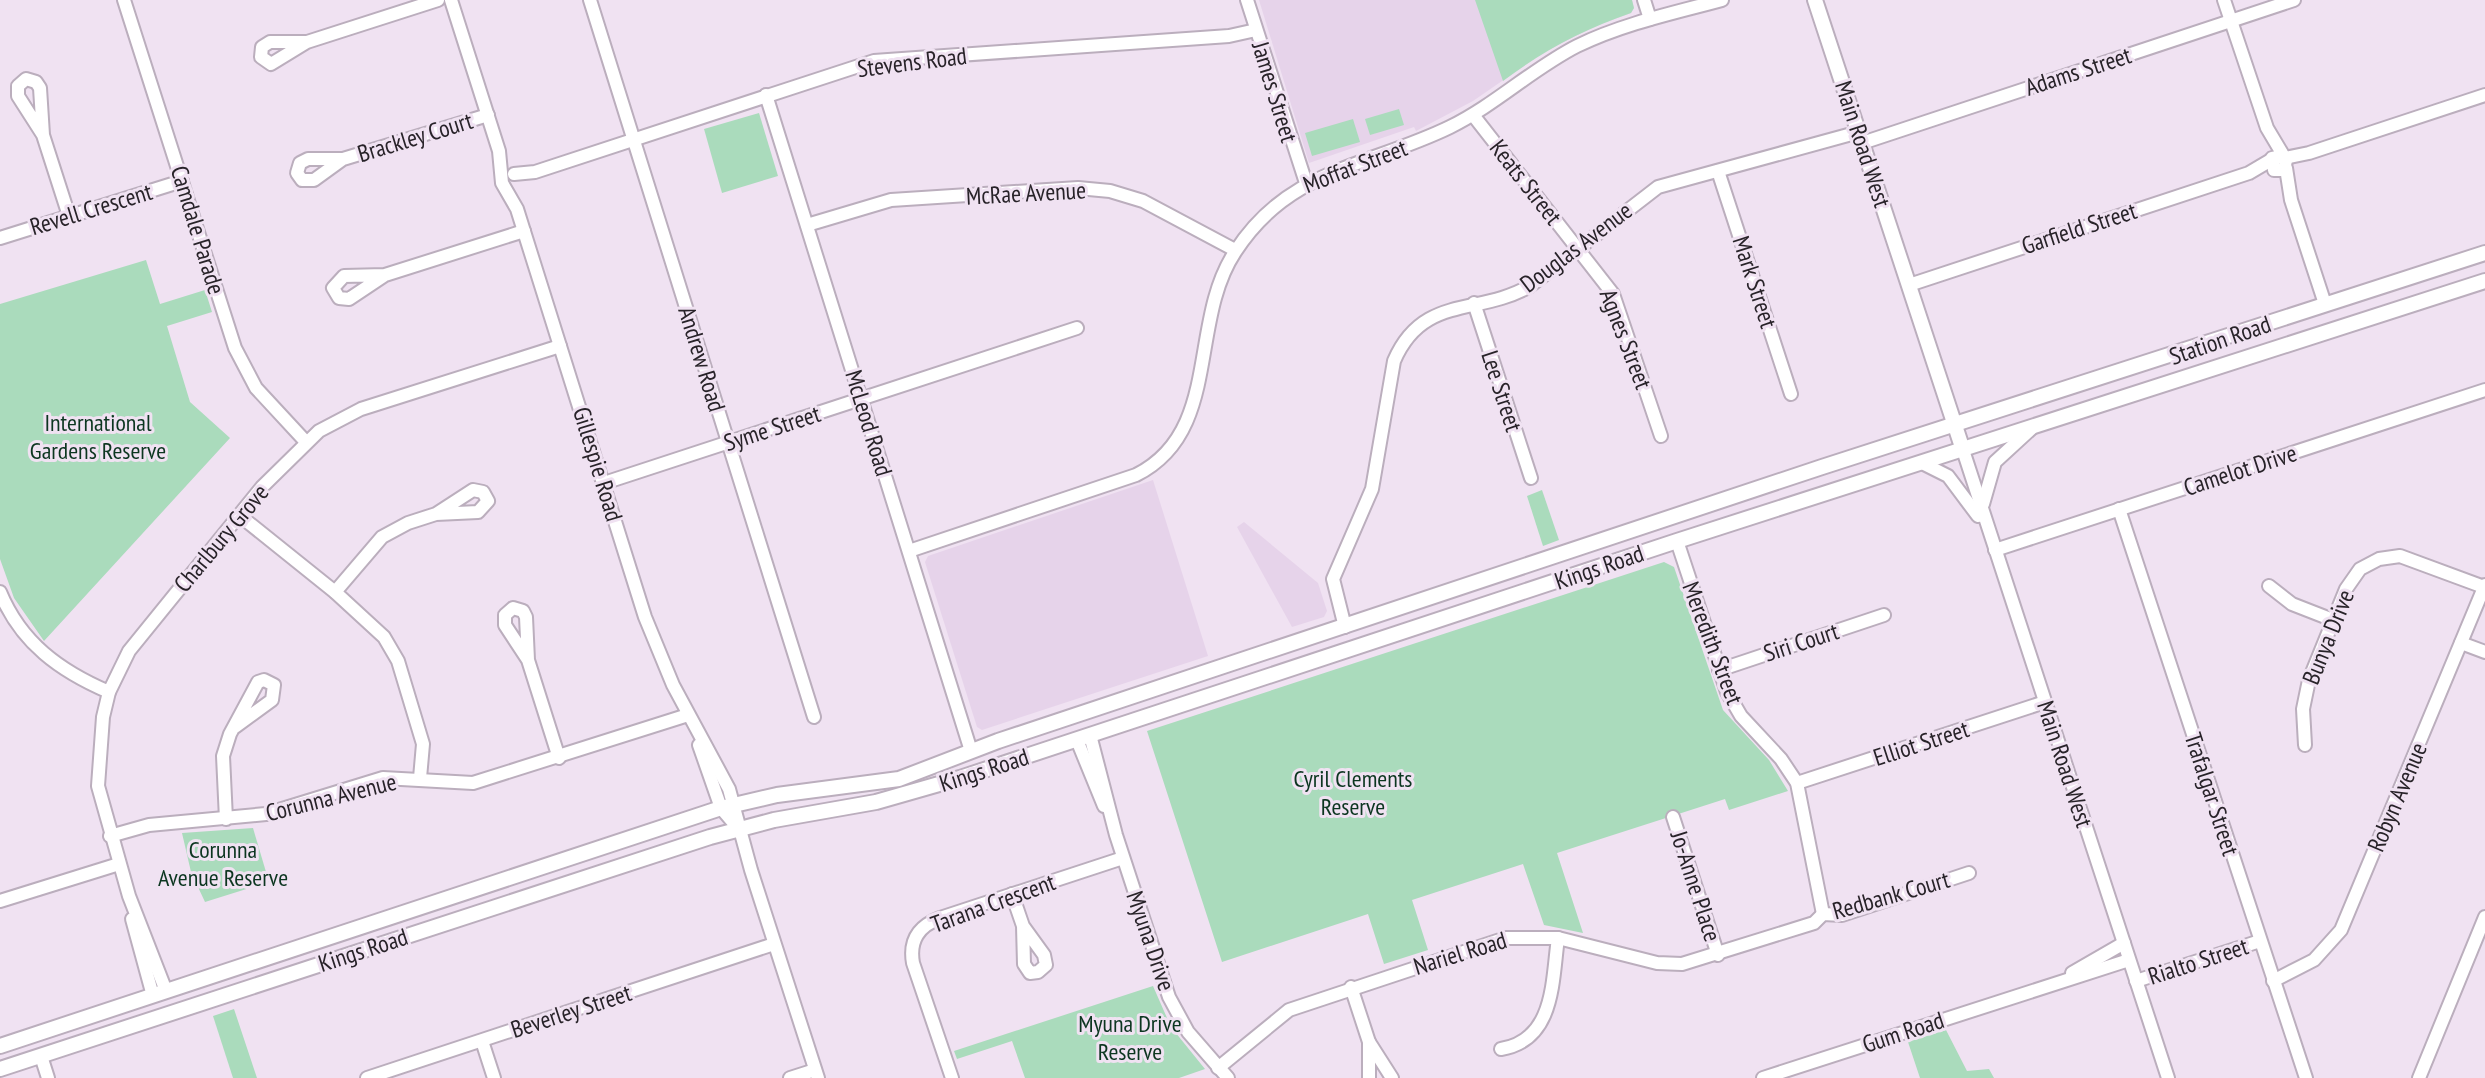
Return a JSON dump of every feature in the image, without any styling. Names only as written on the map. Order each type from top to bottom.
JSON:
[{"type":"main road","name":"Main Road West","points":[[1815,0],[1963,450]]},
{"type":"main road","name":"Station Road","points":[[1954,425],[2154,363],[2485,253]]},
{"type":"main road","name":"Station Road","points":[[1963,450],[2485,281]]},
{"type":"main road","points":[[2325,304],[2334,331]]},
{"type":"main road","name":"Kings Road","points":[[0,1046],[728,806],[798,792],[899,779],[1074,716],[1954,425]]},
{"type":"main road","name":"Kings Road","points":[[0,1069],[738,828],[876,802],[1084,737],[1963,450]]},
{"type":"main road","points":[[1669,520],[1677,541]]},
{"type":"main road","points":[[1345,627],[1352,648]]},
{"type":"main road","points":[[1074,716],[1084,737]]},
{"type":"main road","points":[[160,994],[166,1015]]},
{"type":"main road","points":[[34,1035],[41,1056]]},
{"type":"street","name":"Camdale Parade","points":[[124,0],[245,371],[268,402],[306,442]]},
{"type":"street","points":[[307,42],[438,0]]},
{"type":"street","name":"Gillespie Road","points":[[451,0],[499,151],[511,179],[517,209],[649,629],[738,828],[816,1074]]},
{"type":"street","points":[[591,2],[605,0]]},
{"type":"street","name":"James Street","points":[[1247,0],[1306,183]]},
{"type":"street","points":[[1644,0],[1650,19]]},
{"type":"street","name":"Moffat Street","points":[[909,551],[1136,475],[1164,458],[1189,421],[1211,304],[1235,250],[1269,210],[1306,183],[1407,147],[1473,115],[1577,46],[1650,19],[1722,0]]},
{"type":"street","points":[[2224,0],[2325,304]]},
{"type":"street","name":"Adams Street","points":[[1860,137],[2294,0]]},
{"type":"street","name":"Andrew Road","points":[[591,2],[814,717]]},
{"type":"street","name":"Stevens Road","points":[[511,179],[874,61],[1229,36],[1256,30]]},
{"type":"street","name":"McLeod Road","points":[[766,95],[971,751]]},
{"type":"street","name":"Garfield Street","points":[[1909,285],[2485,95]]},
{"type":"street","name":"Brackley Court","points":[[343,159],[488,115]]},
{"type":"street","name":"Keats Street","points":[[1473,115],[1578,248]]},
{"type":"street","points":[[43,135],[69,216]]},
{"type":"street","name":"Douglas Avenue","points":[[1345,627],[1333,579],[1372,489],[1394,361],[1402,343],[1418,325],[1436,314],[1520,291],[1649,192],[1718,171],[1860,137]]},
{"type":"street","name":"Mark Street","points":[[1718,171],[1791,394]]},
{"type":"street","name":"Revell Crescent","points":[[0,238],[182,181]]},
{"type":"street","name":"McRae Avenue","points":[[807,225],[891,200],[1078,188],[1110,191],[1143,201],[1235,250]]},
{"type":"street","points":[[385,275],[524,231]]},
{"type":"street","name":"Agnes Street","points":[[1578,248],[1617,303],[1661,436]]},
{"type":"street","name":"Lee Street","points":[[1474,303],[1531,478]]},
{"type":"street","name":"Syme Street","points":[[604,483],[1077,328]]},
{"type":"street","name":"Charlbury Grove","points":[[160,994],[101,806],[97,763],[109,692],[129,651],[239,515],[306,442],[336,420],[361,409],[560,346]]},
{"type":"street","name":"Camelot Drive","points":[[1995,550],[2485,390]]},
{"type":"street","points":[[1983,512],[1986,486],[1995,462],[2034,427]]},
{"type":"street","name":"Main Road West","points":[[1963,450],[2168,1078]]},
{"type":"street","points":[[1922,463],[1940,470],[1954,482],[1990,536]]},
{"type":"street","name":"Trafalgar Street","points":[[2119,509],[2306,1078]]},
{"type":"street","points":[[335,592],[382,537],[408,523],[436,514]]},
{"type":"street","points":[[239,515],[373,625],[398,661],[425,752],[420,778]]},
{"type":"street","name":"Meredith Street","points":[[1677,541],[1719,670],[1741,716],[1781,759],[1797,783],[1823,914]]},
{"type":"street","name":"Bunya Drive","points":[[2305,745],[2305,695],[2352,578],[2369,563],[2389,556],[2411,558],[2484,586]]},
{"type":"street","points":[[2269,586],[2292,604],[2333,620]]},
{"type":"street","name":"Robyn Avenue","points":[[2273,981],[2314,960],[2341,930],[2484,586]]},
{"type":"street","points":[[0,592],[13,619],[53,663],[72,677],[109,692]]},
{"type":"street","name":"Siri Court","points":[[1719,670],[1884,615]]},
{"type":"street","points":[[0,625],[13,619]]},
{"type":"street","points":[[2461,643],[2485,652]]},
{"type":"street","points":[[528,660],[559,758]]},
{"type":"street","name":"Elliot Street","points":[[1797,783],[2045,702]]},
{"type":"street","name":"Corunna Avenue","points":[[110,836],[149,825],[266,814],[383,778],[473,783],[688,715]]},
{"type":"street","points":[[226,819],[223,756],[235,727]]},
{"type":"street","name":"Myuna Drive","points":[[1084,737],[1175,1012],[1223,1073]]},
{"type":"street","name":"Jo-Anne Place","points":[[1673,817],[1718,955]]},
{"type":"street","name":"Tarana Crescent","points":[[952,1078],[913,963],[914,940],[931,922],[1123,858]]},
{"type":"street","points":[[0,901],[119,864]]},
{"type":"street","name":"Redbank Court","points":[[1771,938],[1814,923],[1823,914],[1842,915],[1969,873]]},
{"type":"street","points":[[1012,894],[1023,926]]},
{"type":"street","points":[[2419,1078],[2484,925]]},
{"type":"street","name":"Nariel Road","points":[[1223,1073],[1289,1010],[1506,938],[1558,938],[1657,963],[1682,964],[1771,938]]},
{"type":"street","points":[[1501,1049],[1525,1041],[1545,1017],[1558,938]]},
{"type":"street","name":"Rialto Street","points":[[2136,981],[2260,941]]},
{"type":"street","name":"Gum Road","points":[[2044,986],[2124,943]]},
{"type":"street","name":"Beverley Street","points":[[369,1078],[774,944]]},
{"type":"street","name":"Gum Road","points":[[1763,1078],[2129,960]]},
{"type":"street","points":[[1351,987],[1369,1042],[1392,1078]]},
{"type":"street","points":[[482,1041],[494,1078]]},
{"type":"street","points":[[1369,1042],[1369,1078]]},
{"type":"street","points":[[41,1056],[48,1078]]},
{"type":"street","points":[[1805,1064],[1810,1078]]},
{"type":"street","points":[[790,1078],[816,1074]]},
{"type":"shaded area","points":[[1259,0],[1632,0],[1634,8],[1631,13],[1593,27],[1544,52],[1473,101],[1416,131],[1414,127],[1309,163]]},
{"type":"shaded area","points":[[1153,480],[1208,656],[982,730],[977,727],[925,562],[928,556]]},
{"type":"shaded area","points":[[1244,522],[1318,583],[1327,611],[1324,617],[1292,627],[1237,527]]},
{"type":"green space","points":[[1475,0],[1632,0],[1634,8],[1631,13],[1564,42],[1503,81]]},
{"type":"green space","points":[[1399,109],[1404,125],[1370,135],[1365,119]]},
{"type":"green space","points":[[759,113],[778,176],[722,193],[704,129]]},
{"type":"green space","points":[[1353,119],[1360,142],[1312,156],[1305,133]]},
{"type":"green space","name":"International Gardens Reserve","points":[[146,260],[160,304],[205,290],[212,312],[167,326],[190,402],[230,438],[44,641],[14,598],[0,559],[0,304]]},
{"type":"green space","points":[[1542,490],[1559,540],[1543,546],[1527,496]]},
{"type":"green space","name":"Cyril Clements Reserve","points":[[1664,562],[1674,567],[1723,710],[1769,760],[1788,791],[1729,810],[1725,799],[1557,853],[1583,933],[1544,925],[1523,864],[1412,900],[1428,950],[1384,964],[1368,914],[1222,962],[1147,731]]},
{"type":"green space","name":"Corunna Avenue Reserve","points":[[253,828],[269,882],[205,902],[191,872],[182,833]]},
{"type":"green space","name":"Myuna Drive Reserve","points":[[1153,986],[1171,1027],[1205,1069],[1179,1078],[1025,1078],[1012,1041],[957,1059],[954,1051]]},
{"type":"green space","points":[[234,1009],[257,1078],[233,1078],[213,1016]]},
{"type":"green space","points":[[1946,1030],[1967,1071],[1989,1069],[1994,1078],[1920,1078],[1908,1042]]}]
